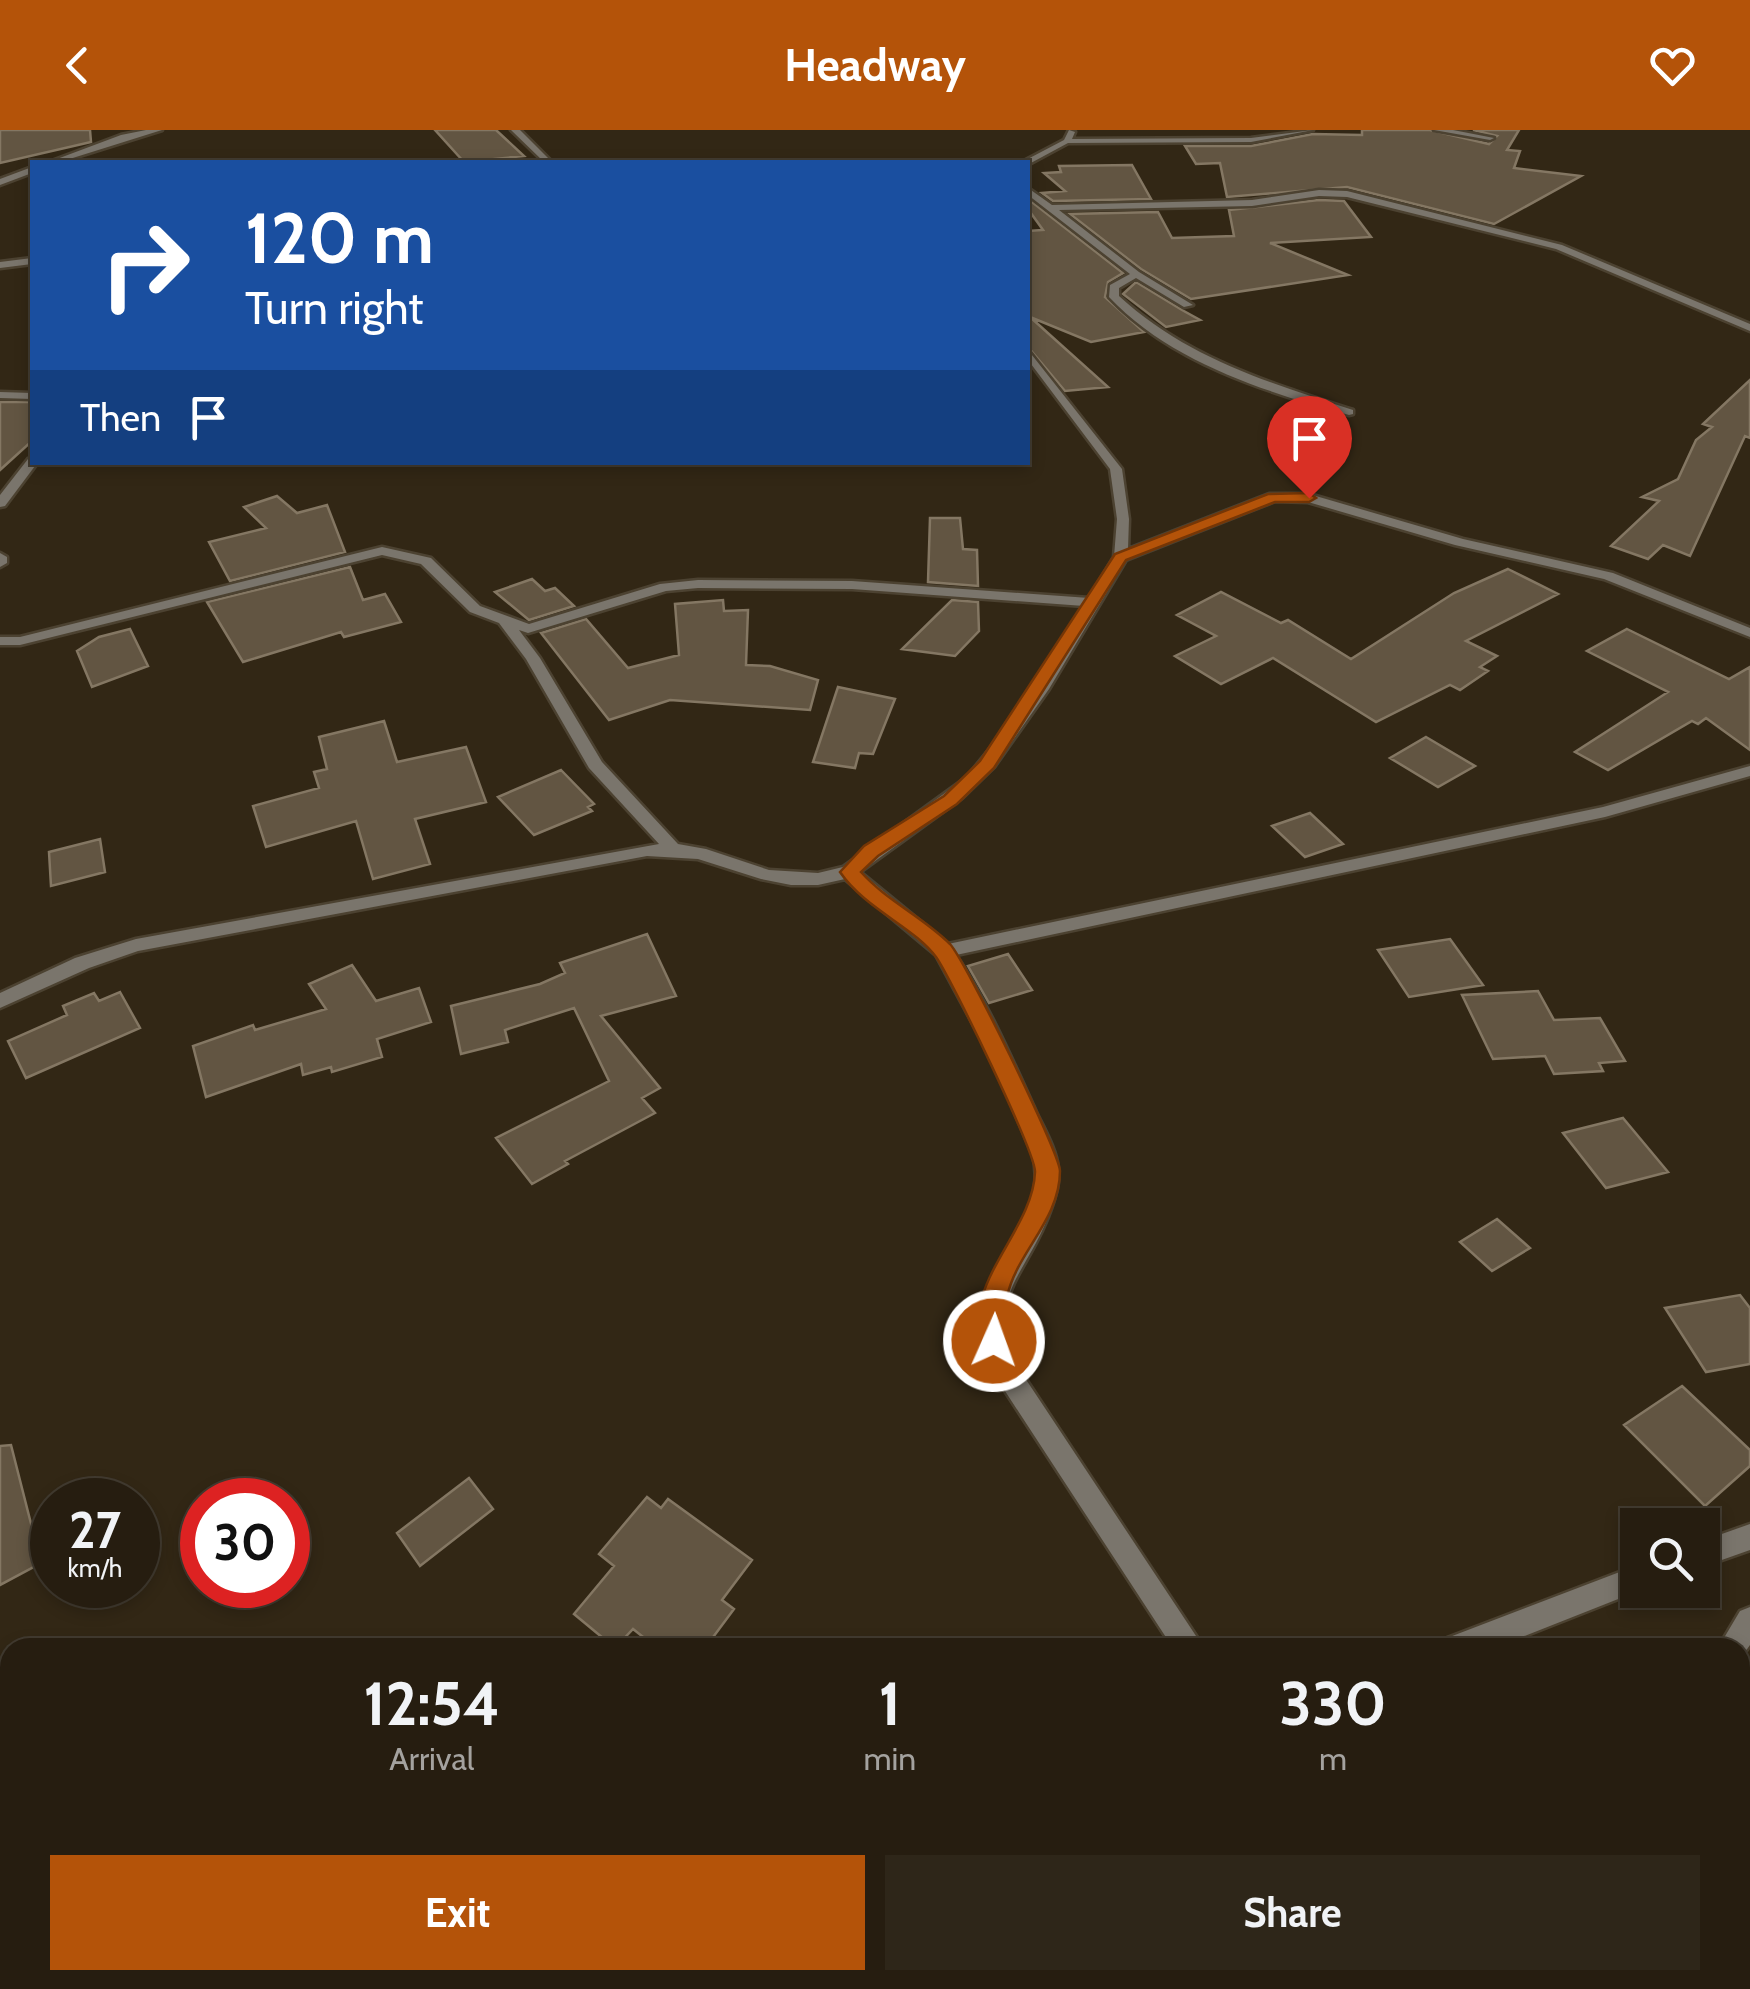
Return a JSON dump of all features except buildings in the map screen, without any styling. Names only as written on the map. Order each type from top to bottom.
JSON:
[{"type":"street","points":[[58,160],[124,136],[158,130]]},
{"type":"street","points":[[514,130],[546,160]]},
{"type":"street","points":[[1067,141],[1071,130]]},
{"type":"street","points":[[1030,160],[1067,141],[1251,140],[1308,130]]},
{"type":"street","points":[[1438,130],[1490,138]]},
{"type":"street","points":[[0,182],[30,171]]},
{"type":"street","points":[[1030,193],[1136,274],[1188,306]]},
{"type":"street","points":[[1050,208],[1252,203],[1319,193],[1347,194],[1559,247],[1750,328]]},
{"type":"street","points":[[0,265],[30,261]]},
{"type":"street","points":[[1136,274],[1114,287],[1114,297],[1144,320],[1238,375],[1349,412]]},
{"type":"street","points":[[0,1002],[82,962],[136,945],[671,847],[794,883],[850,872],[871,851],[950,800],[987,764],[1121,557],[1124,518],[1116,469],[1030,356]]},
{"type":"street","points":[[0,395],[30,396]]},
{"type":"street","points":[[0,502],[30,464]]},
{"type":"street","points":[[1121,557],[1273,497],[1309,498],[1460,542],[1608,576],[1750,633]]},
{"type":"street","points":[[0,641],[20,641],[382,552],[426,561],[475,609],[506,624],[544,627],[665,588],[698,584],[852,586],[1092,602]]},
{"type":"street","points":[[506,624],[533,658],[595,765],[671,847]]},
{"type":"street","points":[[944,951],[1586,816],[1750,771]]},
{"type":"street","points":[[850,872],[872,897],[944,951],[1036,1135],[1048,1170],[1038,1212],[994,1296],[994,1341],[1014,1383],[1183,1638]]},
{"type":"street","points":[[1720,1548],[1750,1537]]},
{"type":"street","points":[[1483,1638],[1620,1585]]},
{"type":"route","points":[[994,1341],[994,1296],[1038,1212],[1048,1170],[1036,1135],[944,951],[872,897],[850,872],[871,851],[950,800],[987,764],[1016,725],[1121,557],[1273,497],[1309,498]]}]
